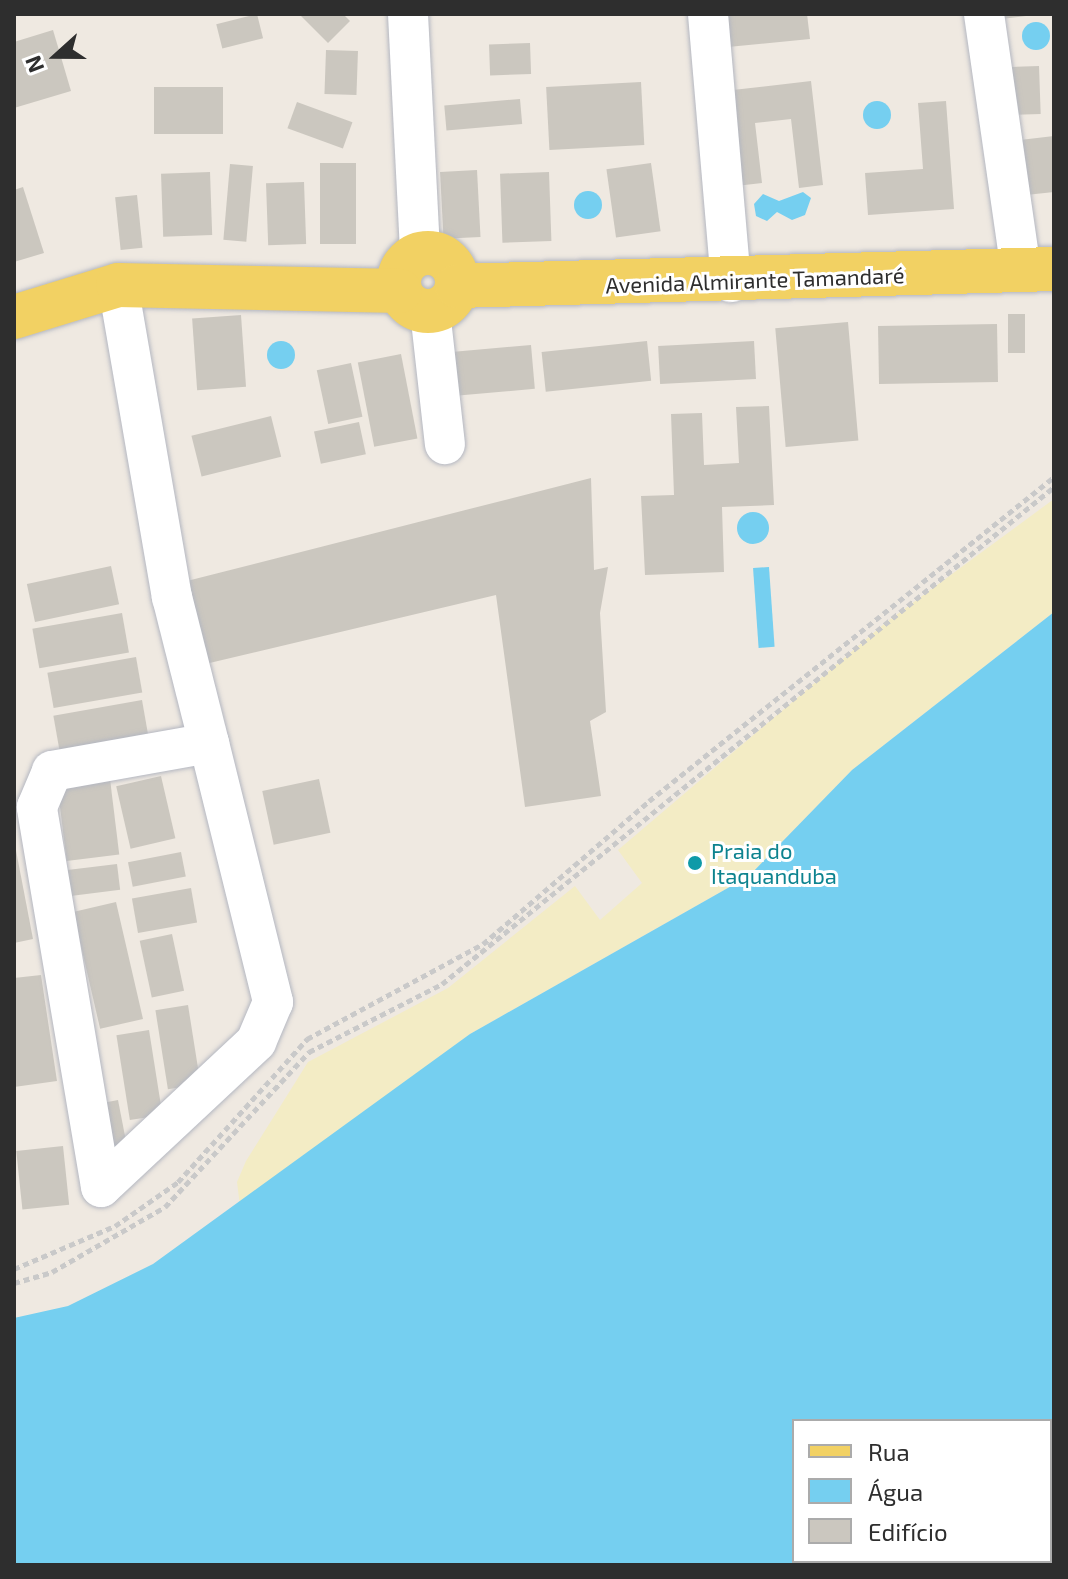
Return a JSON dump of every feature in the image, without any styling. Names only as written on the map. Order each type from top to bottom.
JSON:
[{"type":"main road","points":[[420,253],[447,260],[429,296]]},
{"type":"main road","name":"Avenida Almirante Tamandaré","points":[[14,317],[118,285],[429,296],[1038,270]]},
{"type":"street","points":[[408,14],[420,253]]},
{"type":"street","points":[[708,14],[731,282]]},
{"type":"street","points":[[984,14],[1038,270]]},
{"type":"street","points":[[118,285],[172,597],[209,743],[273,1002],[256,1042],[101,1187],[37,807],[52,771],[209,743]]},
{"type":"street","points":[[429,296],[445,444]]},
{"type":"path","points":[[14,1269],[115,1226],[178,1182],[307,1039],[483,944],[661,791],[1054,477]]},
{"type":"path","points":[[14,1283],[52,1272],[165,1207],[309,1052],[451,977],[1054,487]]},
{"type":"sand","name":"Praia do Itaquanduba","points":[[1054,499],[1054,612],[852,770],[749,876],[470,1034],[240,1206],[237,1182],[246,1161],[308,1062],[448,988],[575,886],[600,920],[642,883],[618,850],[884,624]]},
{"type":"water","points":[[1036,22],[1046,26],[1050,36],[1046,46],[1036,50],[1026,46],[1022,36],[1026,26]]},
{"type":"water","points":[[877,101],[887,105],[891,115],[887,125],[877,129],[867,125],[863,115],[867,105]]},
{"type":"water","points":[[588,191],[598,195],[602,205],[598,215],[588,219],[578,215],[574,205],[578,195]]},
{"type":"water","points":[[803,192],[811,198],[805,215],[792,220],[777,212],[767,221],[756,216],[754,204],[763,194],[779,201]]},
{"type":"water","points":[[281,341],[291,345],[295,355],[291,365],[281,369],[271,365],[267,355],[271,345]]},
{"type":"water","points":[[753,512],[764,517],[769,528],[764,539],[753,544],[742,539],[737,528],[742,517]]},
{"type":"water","points":[[769,567],[775,647],[759,648],[753,568]]},
{"type":"water","points":[[1054,612],[1054,1565],[14,1565],[14,1318],[68,1306],[153,1264],[470,1034],[749,876],[852,770]]},
{"type":"building","points":[[257,14],[263,38],[222,48],[216,24]]},
{"type":"building","points":[[299,14],[343,14],[350,21],[328,43]]},
{"type":"building","points":[[725,14],[807,14],[810,39],[728,47]]},
{"type":"building","points":[[1001,14],[1025,14],[1026,16],[1001,19]]},
{"type":"building","points":[[53,30],[71,91],[14,108],[14,42]]},
{"type":"building","points":[[530,43],[531,74],[490,75],[489,44]]},
{"type":"building","points":[[326,50],[358,51],[356,95],[324,94]]},
{"type":"building","points":[[1039,66],[1041,114],[1014,115],[1012,67]]},
{"type":"building","points":[[811,81],[823,185],[799,188],[791,119],[755,123],[762,183],[736,186],[724,91]]},
{"type":"building","points":[[641,82],[644,145],[549,150],[546,87]]},
{"type":"building","points":[[154,87],[223,87],[223,134],[154,134]]},
{"type":"building","points":[[520,99],[522,124],[446,131],[444,106]]},
{"type":"building","points":[[946,101],[954,209],[868,215],[865,173],[923,169],[918,103]]},
{"type":"building","points":[[297,102],[352,122],[343,148],[287,128]]},
{"type":"building","points":[[1054,136],[1054,192],[1026,195],[1020,140]]},
{"type":"building","points":[[320,163],[356,163],[356,244],[320,244]]},
{"type":"building","points":[[651,163],[661,231],[616,238],[606,169]]},
{"type":"building","points":[[230,164],[253,166],[246,242],[223,240]]},
{"type":"building","points":[[477,170],[481,237],[444,239],[440,172]]},
{"type":"building","points":[[210,172],[212,235],[163,237],[161,174]]},
{"type":"building","points":[[549,172],[551,241],[502,243],[500,174]]},
{"type":"building","points":[[304,182],[306,244],[268,245],[266,183]]},
{"type":"building","points":[[23,187],[44,253],[14,262],[14,190]]},
{"type":"building","points":[[137,195],[143,248],[121,250],[115,197]]},
{"type":"building","points":[[1008,314],[1025,314],[1025,353],[1008,353]]},
{"type":"building","points":[[241,315],[246,387],[197,390],[192,318]]},
{"type":"building","points":[[848,322],[858,441],[786,447],[775,328]]},
{"type":"building","points":[[997,324],[998,382],[879,384],[878,326]]},
{"type":"building","points":[[647,341],[651,381],[546,392],[542,352]]},
{"type":"building","points":[[754,341],[756,379],[660,384],[658,346]]},
{"type":"building","points":[[531,345],[535,389],[447,397],[443,353]]},
{"type":"building","points":[[401,354],[417,438],[374,447],[358,362]]},
{"type":"building","points":[[351,363],[362,417],[328,424],[317,370]]},
{"type":"building","points":[[769,406],[774,505],[722,507],[724,572],[645,575],[641,496],[674,495],[671,414],[702,413],[704,465],[739,463],[736,407]]},
{"type":"building","points":[[271,416],[281,457],[202,477],[191,436]]},
{"type":"building","points":[[359,422],[366,454],[321,464],[314,432]]},
{"type":"building","points":[[591,478],[594,570],[608,567],[600,613],[606,712],[590,721],[601,796],[525,807],[496,595],[201,665],[179,583]]},
{"type":"building","points":[[111,566],[119,604],[35,622],[27,584]]},
{"type":"building","points":[[122,613],[129,652],[39,668],[32,629]]},
{"type":"building","points":[[136,657],[142,692],[54,708],[47,673]]},
{"type":"building","points":[[142,700],[149,739],[60,755],[53,716]]},
{"type":"building","points":[[161,776],[175,838],[131,849],[116,786]]},
{"type":"building","points":[[110,779],[119,854],[67,861],[57,785]]},
{"type":"building","points":[[319,779],[330,833],[274,845],[262,791]]},
{"type":"building","points":[[14,840],[33,939],[14,943]]},
{"type":"building","points":[[181,852],[186,877],[133,887],[128,862]]},
{"type":"building","points":[[117,864],[120,890],[69,896],[65,870]]},
{"type":"building","points":[[191,888],[197,922],[138,933],[132,898]]},
{"type":"building","points":[[116,902],[143,1019],[100,1029],[73,912]]},
{"type":"building","points":[[172,934],[184,991],[152,998],[140,941]]},
{"type":"building","points":[[41,975],[57,1081],[14,1087],[14,978]]},
{"type":"building","points":[[188,1005],[201,1084],[168,1089],[155,1010]]},
{"type":"building","points":[[149,1030],[162,1115],[130,1120],[116,1035]]},
{"type":"building","points":[[118,1100],[129,1155],[102,1160],[91,1105]]},
{"type":"building","points":[[63,1146],[69,1205],[22,1210],[16,1151]]},
{"type":"place","name":"Praia do Itaquanduba","points":[[695,863]]}]
